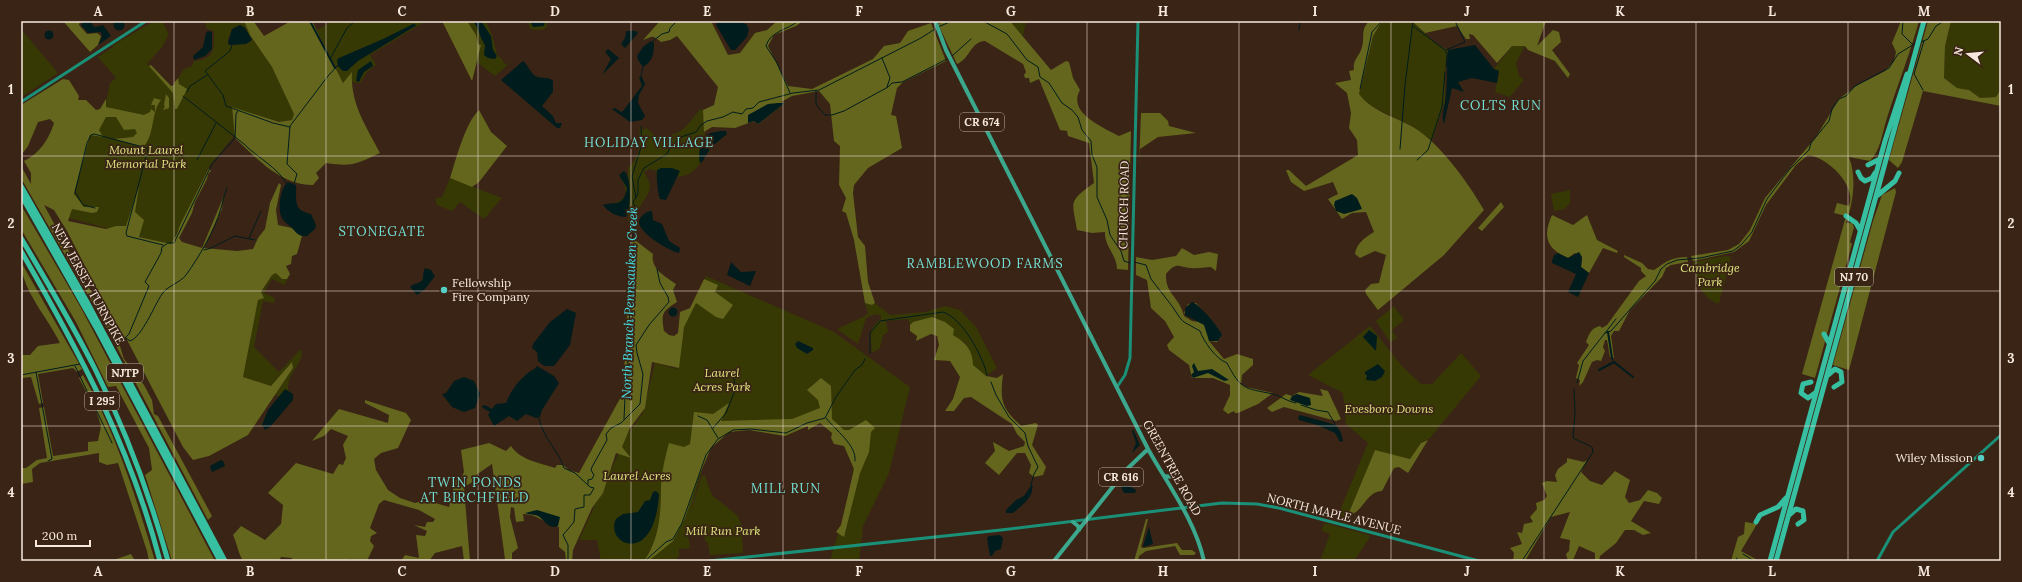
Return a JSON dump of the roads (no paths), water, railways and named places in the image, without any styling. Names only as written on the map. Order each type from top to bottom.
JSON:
[{"type":"highway","name":"NJ 70","points":[[1776,561],[1924,21]]},
{"type":"highway","name":"NJ 70","points":[[1770,561],[1897,100],[1918,43]]},
{"type":"highway","points":[[1868,164],[1881,158]]},
{"type":"highway","points":[[1858,172],[1861,178],[1867,180],[1872,178],[1877,171]]},
{"type":"highway","points":[[1875,199],[1881,191],[1896,181],[1899,173]]},
{"type":"highway","name":"NEW JERSEY TURNPIKE","points":[[21,186],[93,313],[225,561]]},
{"type":"highway","name":"NEW JERSEY TURNPIKE","points":[[21,194],[83,303],[220,561]]},
{"type":"highway","points":[[1846,216],[1856,223],[1860,231]]},
{"type":"highway","name":"I 295","points":[[21,238],[70,323],[109,399],[146,492],[168,561]]},
{"type":"highway","name":"I 295","points":[[21,251],[70,337],[107,411],[138,489],[160,561]]},
{"type":"highway","points":[[1829,344],[1828,339],[1824,334],[1833,330]]},
{"type":"highway","points":[[1822,393],[1842,382],[1841,372],[1838,370],[1832,370],[1827,376]]},
{"type":"highway","points":[[1811,382],[1804,383],[1801,386],[1802,395],[1810,397],[1814,395],[1817,388]]},
{"type":"highway","points":[[1756,522],[1760,515],[1778,507],[1788,495]]},
{"type":"highway","points":[[1786,523],[1791,511],[1797,509],[1802,510],[1804,515],[1804,520],[1798,524]]},
{"type":"main road","points":[[21,102],[146,21]]},
{"type":"main road","name":"CR 674","points":[[934,21],[966,90],[1117,387]]},
{"type":"main road","name":"CHURCH ROAD","points":[[1117,387],[1125,375],[1130,358],[1138,21]]},
{"type":"main road","name":"GREENTREE ROAD","points":[[1117,387],[1148,449],[1183,508],[1196,535],[1204,561]]},
{"type":"main road","points":[[1877,561],[1893,532],[2001,435]]},
{"type":"main road","name":"CR 616","points":[[1054,561],[1126,470],[1148,449]]},
{"type":"main road","points":[[1164,476],[1174,477]]},
{"type":"main road","name":"NORTH MAPLE AVENUE","points":[[709,561],[1073,522],[1222,503],[1271,506],[1479,561]]},
{"type":"main road","points":[[1073,522],[1078,526],[1079,530]]},
{"type":"water","points":[[117,20],[121,20],[123,21],[123,29],[117,30],[114,27],[114,23]]},
{"type":"water","points":[[84,21],[91,21],[93,26],[96,27],[103,25],[111,36],[98,45],[102,37],[101,32],[88,33],[81,25]]},
{"type":"water","points":[[473,21],[481,21],[491,36],[493,50],[497,56],[495,59],[488,58],[484,55],[485,45]]},
{"type":"water","points":[[530,21],[545,21],[544,26],[533,27]]},
{"type":"water","points":[[718,21],[738,21],[746,24],[749,29],[747,37],[735,50],[731,50],[716,25]]},
{"type":"water","points":[[413,24],[417,25],[358,61],[347,71],[343,71],[338,66],[337,60],[339,58]]},
{"type":"water","points":[[240,25],[245,28],[252,40],[246,44],[229,45],[228,42],[232,29]]},
{"type":"water","points":[[49,30],[54,35],[49,40],[44,35]]},
{"type":"water","points":[[208,31],[212,32],[212,49],[205,56],[194,60],[193,56],[203,47],[206,33]]},
{"type":"water","points":[[626,31],[636,31],[638,33],[625,48],[621,44],[625,38]]},
{"type":"water","points":[[651,41],[654,43],[654,50],[649,62],[643,67],[637,56],[643,47]]},
{"type":"water","points":[[1475,45],[1494,69],[1499,71],[1497,83],[1472,78],[1458,82],[1464,92],[1452,88],[1444,124],[1443,115],[1448,50]]},
{"type":"water","points":[[608,49],[619,58],[602,75],[611,59],[605,52]]},
{"type":"water","points":[[371,61],[373,66],[364,72],[359,82],[356,81],[358,70]]},
{"type":"water","points":[[523,61],[535,76],[553,81],[553,92],[542,106],[553,116],[556,123],[562,123],[560,128],[557,128],[501,80]]},
{"type":"water","points":[[639,77],[642,77],[645,84],[639,95],[638,103],[645,116],[642,120],[630,122],[612,109],[615,108],[621,112],[623,111],[642,86]]},
{"type":"water","points":[[785,103],[758,124],[754,121],[748,123],[748,115],[768,104]]},
{"type":"water","points":[[726,131],[727,134],[711,147],[700,163],[700,148],[703,138],[708,134]]},
{"type":"water","points":[[661,168],[672,168],[680,171],[666,200],[660,199],[657,185],[657,170]]},
{"type":"water","points":[[624,171],[627,174],[630,193],[628,213],[626,217],[613,214],[603,205],[618,202],[623,199],[627,188],[619,175]]},
{"type":"water","points":[[288,182],[296,185],[296,200],[298,207],[301,210],[311,214],[316,225],[315,229],[307,236],[301,236],[298,234],[284,221],[280,214],[281,194]]},
{"type":"water","points":[[1352,194],[1357,198],[1362,209],[1344,214],[1336,211],[1334,205],[1335,201]]},
{"type":"water","points":[[652,211],[653,220],[662,224],[669,241],[680,248],[679,253],[652,239],[641,227],[639,222],[643,214]]},
{"type":"water","points":[[1579,252],[1582,257],[1581,267],[1589,273],[1578,297],[1568,292],[1576,274],[1552,263],[1552,261],[1554,255],[1558,253],[1568,258]]},
{"type":"water","points":[[731,262],[741,272],[756,271],[750,286],[727,275]]},
{"type":"water","points":[[425,268],[431,270],[435,276],[425,289],[417,295],[410,287],[423,279]]},
{"type":"water","points":[[1192,302],[1204,311],[1222,335],[1218,341],[1209,341],[1204,325],[1185,315],[1185,308]]},
{"type":"water","points":[[673,307],[678,312],[673,317],[668,312]]},
{"type":"water","points":[[567,309],[576,313],[570,345],[554,366],[544,366],[538,361],[537,352],[532,348],[533,344],[550,322]]},
{"type":"water","points":[[1369,330],[1377,336],[1376,351],[1363,337]]},
{"type":"water","points":[[798,341],[813,348],[813,350],[807,354],[797,348],[795,344]]},
{"type":"water","points":[[1194,363],[1198,371],[1212,369],[1229,380],[1224,381],[1208,373],[1193,378],[1191,375],[1194,372],[1192,366]]},
{"type":"water","points":[[1378,364],[1385,371],[1382,377],[1375,381],[1366,380],[1367,375],[1365,372]]},
{"type":"water","points":[[537,366],[554,376],[559,383],[542,410],[540,417],[536,418],[526,414],[517,421],[509,416],[494,426],[488,415],[490,412],[482,406],[485,405],[492,409],[496,404],[506,403],[518,383]]},
{"type":"water","points":[[464,377],[474,381],[480,394],[475,408],[464,412],[452,407],[442,394],[446,393],[454,381]]},
{"type":"water","points":[[285,389],[293,394],[293,400],[270,427],[265,430],[262,425],[268,410]]},
{"type":"water","points":[[1297,394],[1310,398],[1311,405],[1307,406],[1290,400],[1292,396]]},
{"type":"water","points":[[1300,415],[1336,425],[1341,433],[1343,441],[1340,442],[1335,433],[1317,425],[1299,420],[1298,417]]},
{"type":"water","points":[[1133,429],[1140,445],[1132,453],[1136,443],[1132,431]]},
{"type":"water","points":[[221,460],[225,466],[212,472],[210,466]]},
{"type":"water","points":[[1123,482],[1136,490],[1135,493],[1124,493],[1121,487]]},
{"type":"water","points":[[1032,484],[1031,493],[1027,501],[1013,513],[1006,513],[1006,510],[1016,500],[1024,496]]},
{"type":"water","points":[[656,491],[659,494],[657,513],[650,531],[642,540],[636,543],[630,544],[620,540],[615,531],[614,525],[616,519],[623,514],[638,512],[645,501],[650,500],[653,492]]},
{"type":"water","points":[[537,510],[560,517],[558,526],[549,526],[538,516],[525,513]]},
{"type":"water","points":[[1149,527],[1153,544],[1144,547],[1143,546]]},
{"type":"water","points":[[1000,535],[1003,538],[1001,549],[995,551],[992,556],[990,556],[987,538],[989,536]]},
{"type":"waterway","points":[[310,21],[335,68]]},
{"type":"waterway","points":[[330,59],[347,28],[355,21]]},
{"type":"waterway","points":[[653,41],[662,34],[669,32],[670,28],[677,21]]},
{"type":"waterway","points":[[790,93],[777,63],[766,46],[771,37],[798,21]]},
{"type":"waterway","name":"North Branch Pennsauken Creek","points":[[938,27],[952,21]]},
{"type":"waterway","points":[[983,21],[1007,34],[1027,60],[1038,67],[1040,77],[1049,83],[1062,103],[1072,110],[1078,117],[1082,130],[1091,141],[1092,155],[1097,167],[1097,197],[1107,220],[1110,235],[1121,251],[1124,261],[1130,263]]},
{"type":"waterway","points":[[1299,30],[1300,21]]},
{"type":"waterway","points":[[1360,89],[1372,32],[1382,21]]},
{"type":"waterway","points":[[1400,149],[1405,85],[1413,21]]},
{"type":"waterway","points":[[1446,50],[1465,42],[1455,21]]},
{"type":"waterway","points":[[1903,21],[1902,34],[1912,44]]},
{"type":"waterway","points":[[1921,42],[1928,39],[1936,26],[1944,21]]},
{"type":"waterway","name":"North Branch Pennsauken Creek","points":[[1413,26],[1445,50],[1447,54],[1446,67]]},
{"type":"waterway","name":"North Branch Pennsauken Creek","points":[[624,419],[628,365],[627,348],[630,338],[628,332],[633,258],[631,241],[634,231],[635,207],[633,202],[638,194],[638,180],[644,168],[667,154],[671,146],[681,137],[696,132],[701,125],[707,121],[723,117],[733,112],[742,114],[746,109],[753,108],[759,102],[793,93],[819,90],[921,38],[935,29]]},
{"type":"waterway","points":[[952,56],[971,39]]},
{"type":"waterway","points":[[1923,90],[1914,74],[1924,41]]},
{"type":"waterway","points":[[1605,333],[1611,331],[1655,281],[1661,269],[1667,264],[1677,260],[1700,258],[1733,251],[1741,245],[1752,232],[1767,199],[1789,170],[1809,150],[1811,143],[1829,121],[1832,109],[1839,99],[1846,96],[1855,86],[1889,68],[1898,54],[1916,43]]},
{"type":"waterway","points":[[232,45],[230,51],[205,71],[223,95],[226,106],[273,123],[290,127]]},
{"type":"waterway","points":[[882,58],[890,78],[887,87]]},
{"type":"waterway","points":[[816,91],[816,104],[825,115],[832,115],[844,111],[888,87],[892,83],[902,82],[947,59]]},
{"type":"waterway","points":[[294,184],[297,174],[287,164],[290,126],[339,64]]},
{"type":"waterway","points":[[641,77],[643,66]]},
{"type":"waterway","name":"North Branch Pennsauken Creek","points":[[1417,160],[1428,150],[1442,107],[1445,72]]},
{"type":"waterway","points":[[187,92],[190,86],[207,75]]},
{"type":"waterway","points":[[183,96],[273,168],[287,184]]},
{"type":"waterway","points":[[117,346],[129,334],[149,286],[145,282],[161,253],[162,247],[168,243],[174,243],[212,164],[235,138],[236,114],[238,111]]},
{"type":"waterway","points":[[197,160],[216,123]]},
{"type":"waterway","points":[[636,198],[632,176],[642,144],[641,127]]},
{"type":"waterway","points":[[95,208],[83,205],[75,192],[87,143],[91,135],[94,134],[147,148],[148,152]]},
{"type":"waterway","points":[[146,156],[126,233],[127,236],[163,245]]},
{"type":"waterway","points":[[126,338],[130,341],[139,334],[164,291],[183,278],[191,268],[215,225],[227,188]]},
{"type":"waterway","points":[[249,238],[261,211]]},
{"type":"waterway","points":[[204,250],[235,236],[255,240]]},
{"type":"waterway","points":[[1134,262],[1146,265],[1151,279],[1180,318],[1200,331],[1211,350],[1227,363],[1240,383],[1249,389],[1273,394],[1296,403]]},
{"type":"waterway","points":[[588,484],[588,480],[592,479],[594,475],[591,470],[592,467],[607,440],[606,434],[611,428],[621,423],[640,404],[643,374],[636,345],[649,325],[669,302],[668,297],[660,283],[657,269]]},
{"type":"waterway","points":[[870,353],[870,333],[880,321],[943,312],[957,322],[971,339],[981,358],[987,375]]},
{"type":"waterway","points":[[1577,383],[1583,361],[1616,319]]},
{"type":"waterway","points":[[1608,332],[1612,358]]},
{"type":"waterway","points":[[1612,358],[1614,362]]},
{"type":"waterway","points":[[645,561],[666,542],[673,539],[682,523],[706,455],[718,439],[733,430],[751,429],[786,433],[807,423],[825,418],[836,397],[855,370],[862,365],[865,359]]},
{"type":"waterway","points":[[1599,370],[1614,362],[1633,377]]},
{"type":"waterway","points":[[21,375],[80,364]]},
{"type":"waterway","points":[[75,366],[112,443]]},
{"type":"waterway","points":[[713,428],[726,413],[735,390],[734,378],[726,370]]},
{"type":"waterway","points":[[36,372],[52,459],[48,461]]},
{"type":"waterway","points":[[991,382],[996,395],[1009,417],[1025,433],[1028,446],[1038,467],[1031,485]]},
{"type":"waterway","points":[[1522,561],[1593,452],[1592,447],[1573,438],[1575,413],[1574,389]]},
{"type":"waterway","points":[[1301,405],[1328,412],[1335,424]]},
{"type":"waterway","points":[[698,416],[707,420],[718,438]]},
{"type":"waterway","name":"North Branch Pennsauken Creek","points":[[539,418],[544,432],[564,468],[575,473],[590,487],[594,488],[590,495],[584,495],[584,507],[575,509],[574,522],[563,535],[568,545],[568,561]]},
{"type":"waterway","points":[[826,418],[853,449],[855,461]]},
{"type":"waterway","points":[[1743,554],[1754,561]]},
{"type":"place","name":"Fellowship Fire Company","points":[[444,290]]},
{"type":"place","name":"Wiley Mission","points":[[1981,458]]},
{"type":"district","name":"COLTS RUN","points":[[1501,105]]},
{"type":"district","name":"HOLIDAY VILLAGE","points":[[649,142]]},
{"type":"district","name":"STONEGATE","points":[[382,231]]},
{"type":"district","name":"RAMBLEWOOD FARMS","points":[[985,263]]},
{"type":"district","name":"MILL RUN","points":[[786,488]]},
{"type":"district","name":"TWIN PONDS AT BIRCHFIELD","points":[[475,490]]},
{"type":"park label","name":"Mount Laurel Memorial Park","points":[[146,157]]},
{"type":"park label","name":"Cambridge Park","points":[[1710,275]]},
{"type":"park label","name":"Laurel Acres Park","points":[[722,380]]},
{"type":"park label","name":"Evesboro Downs","points":[[1389,409]]},
{"type":"park label","name":"Laurel Acres","points":[[637,476]]},
{"type":"park label","name":"Mill Run Park","points":[[723,531]]}]
